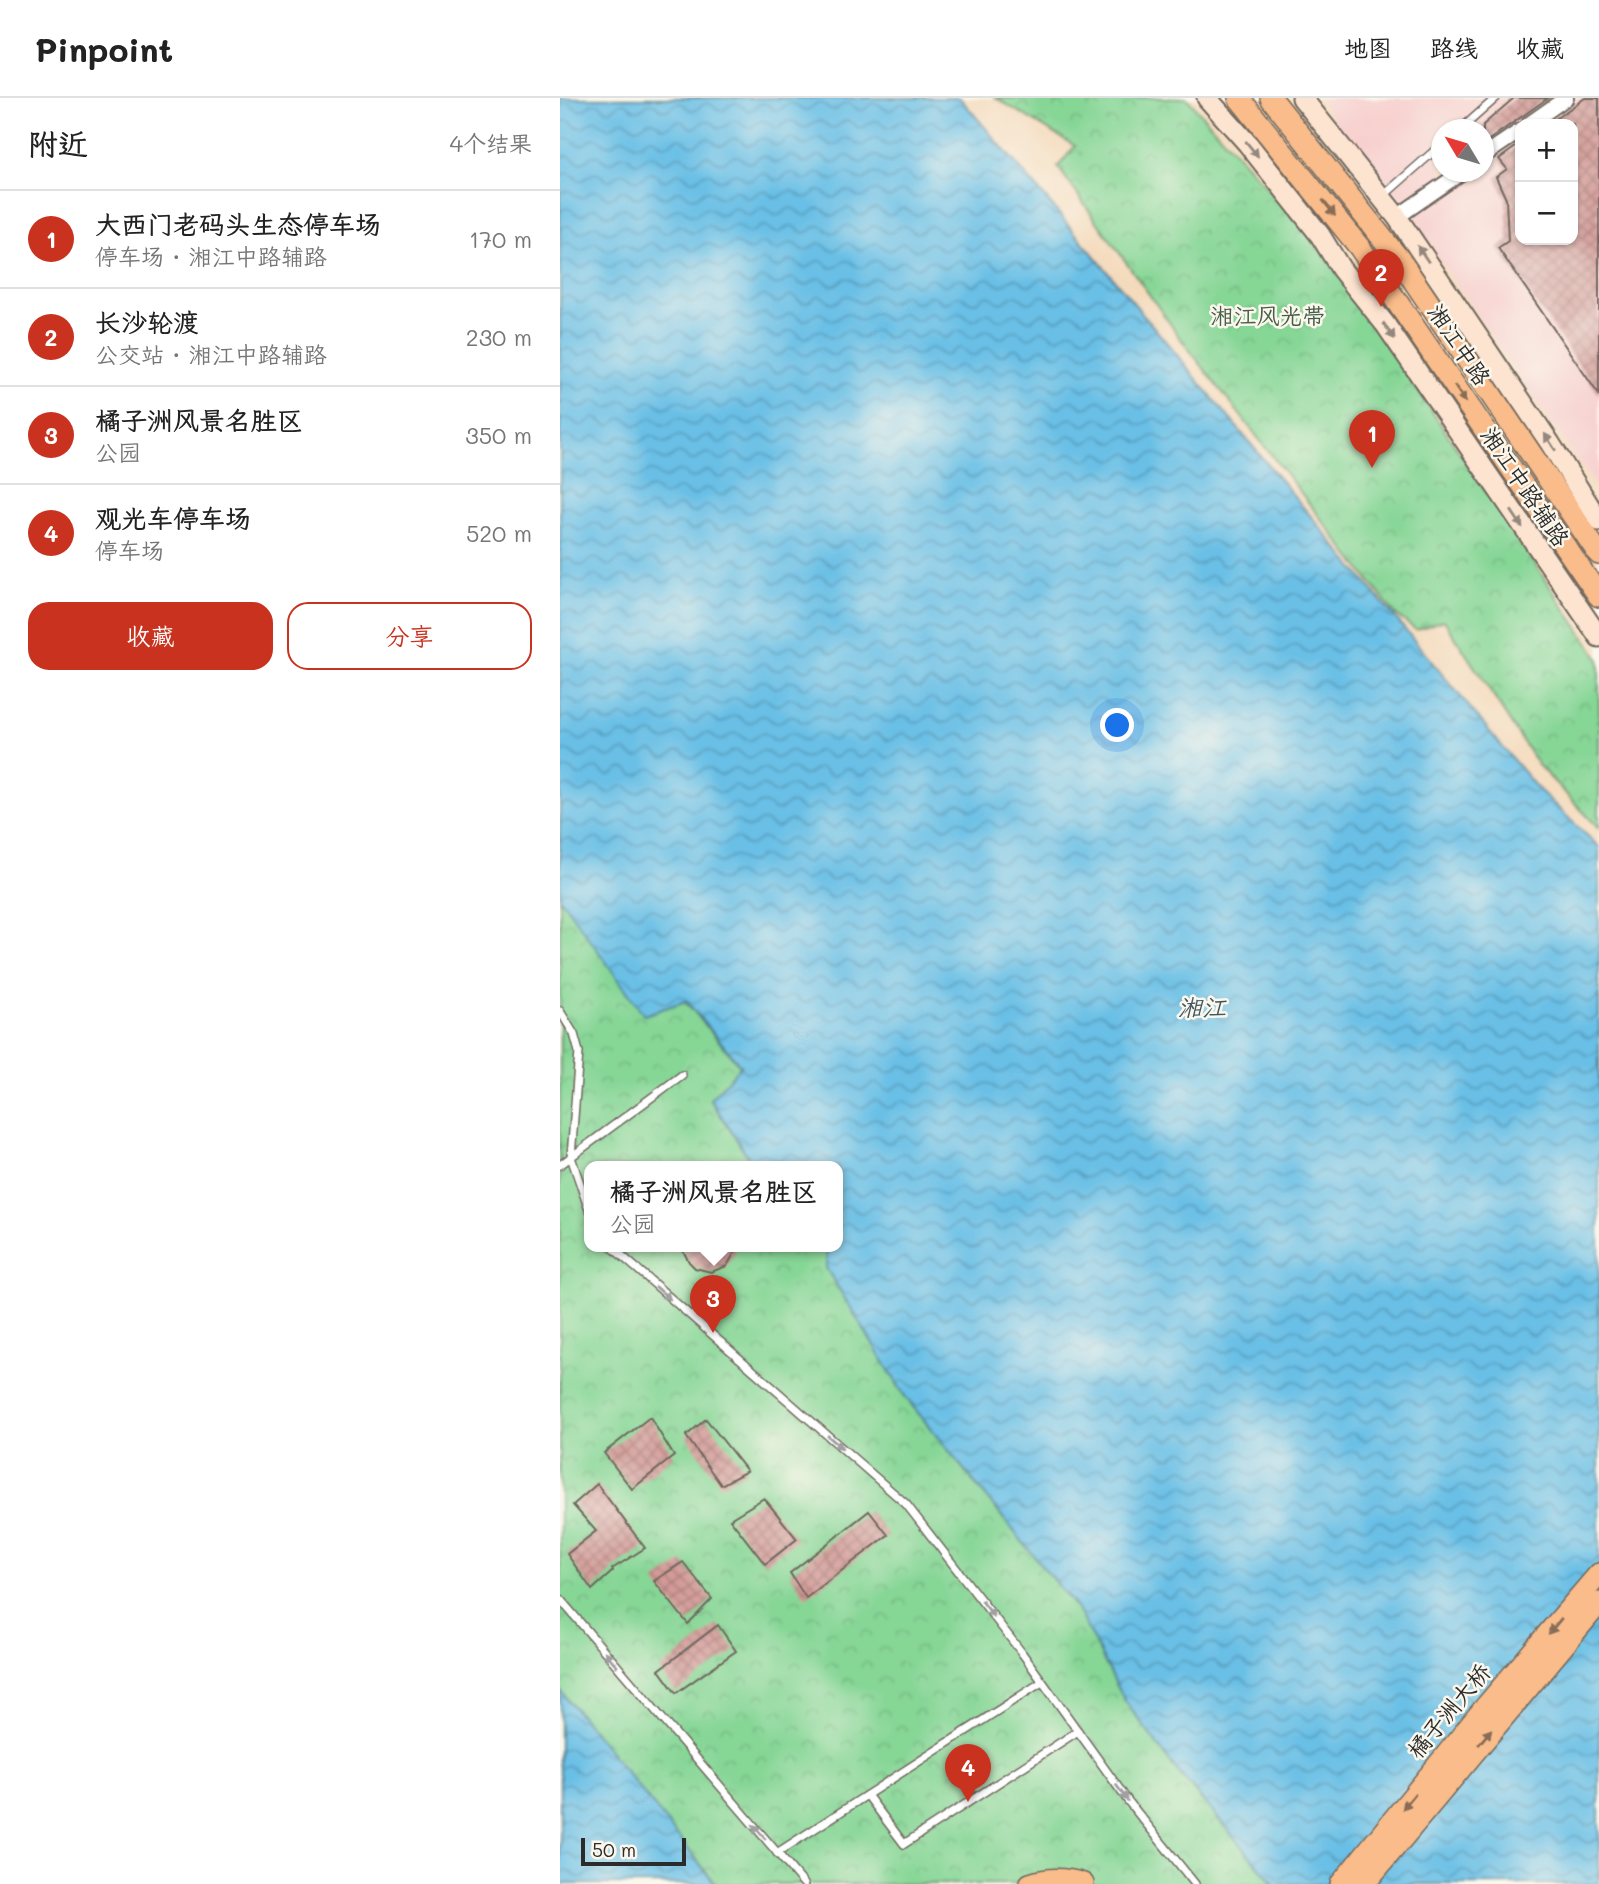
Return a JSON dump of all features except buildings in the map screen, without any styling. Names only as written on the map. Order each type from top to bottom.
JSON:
[{"type":"main road","name":"湘江中路","points":[[1240,98],[1360,248],[1599,596]]},
{"type":"main road","name":"湘江中路","points":[[1271,98],[1399,259],[1599,554]]},
{"type":"main road","name":"橘子洲大桥","points":[[1341,1884],[1487,1705],[1599,1574]]},
{"type":"main road","name":"橘子洲大桥","points":[[1364,1884],[1599,1603]]},
{"type":"main road","points":[[1030,1884],[1065,1880],[1083,1884]]},
{"type":"street","name":"湘江中路","points":[[1302,98],[1398,217],[1550,443],[1599,521]]},
{"type":"street","points":[[1536,119],[1566,98]]},
{"type":"street","name":"湘江中路辅路","points":[[1214,100],[1320,235],[1341,269],[1385,324],[1599,637]]},
{"type":"street","points":[[1494,149],[1515,134]]},
{"type":"street","points":[[1398,217],[1448,182]]},
{"type":"lane","points":[[1472,119],[1496,98]]},
{"type":"lane","points":[[1382,197],[1431,154]]},
{"type":"lane","points":[[560,1011],[574,1034],[579,1052],[571,1157],[584,1195]]},
{"type":"lane","points":[[560,1165],[682,1075]]},
{"type":"lane","points":[[618,1252],[906,1504],[1042,1682],[1128,1801],[1195,1884]]},
{"type":"lane","points":[[560,1599],[804,1884]]},
{"type":"lane","points":[[777,1853],[1042,1682]]},
{"type":"lane","points":[[867,1795],[904,1844],[1078,1731]]},
{"type":"shaded area","points":[[1320,98],[1599,98],[1599,492],[1425,239],[1335,125]]},
{"type":"green space","name":"湘江风光带","points":[[996,98],[1187,98],[1301,226],[1337,271],[1599,659],[1599,828],[1538,765],[1444,620],[1416,630],[1396,615],[1181,339],[1058,167],[1075,146]]},
{"type":"green space","points":[[560,898],[595,944],[685,1001],[741,1067],[710,1099],[751,1161],[584,1161],[584,1252],[827,1252],[826,1268],[906,1398],[1077,1609],[1125,1701],[1173,1766],[1274,1884],[716,1884],[560,1690]]},
{"type":"water","name":"湘江","points":[[560,98],[960,98],[1535,786],[1599,847],[1599,1884],[1274,1884],[1173,1766],[1125,1701],[1077,1609],[906,1398],[826,1268],[827,1252],[843,1252],[843,1161],[751,1161],[710,1099],[741,1066],[686,1001],[644,1015],[560,898]]},
{"type":"water","points":[[560,1690],[582,1717],[716,1884],[560,1884]]},
{"type":"place","name":"长沙轮渡","points":[[1381,307]]},
{"type":"place","name":"大西门老码头生态停车场","points":[[1372,468]]},
{"type":"place","name":"橘子洲风景名胜区","points":[[713,1333]]},
{"type":"place","name":"观光车停车场","points":[[968,1802]]}]
